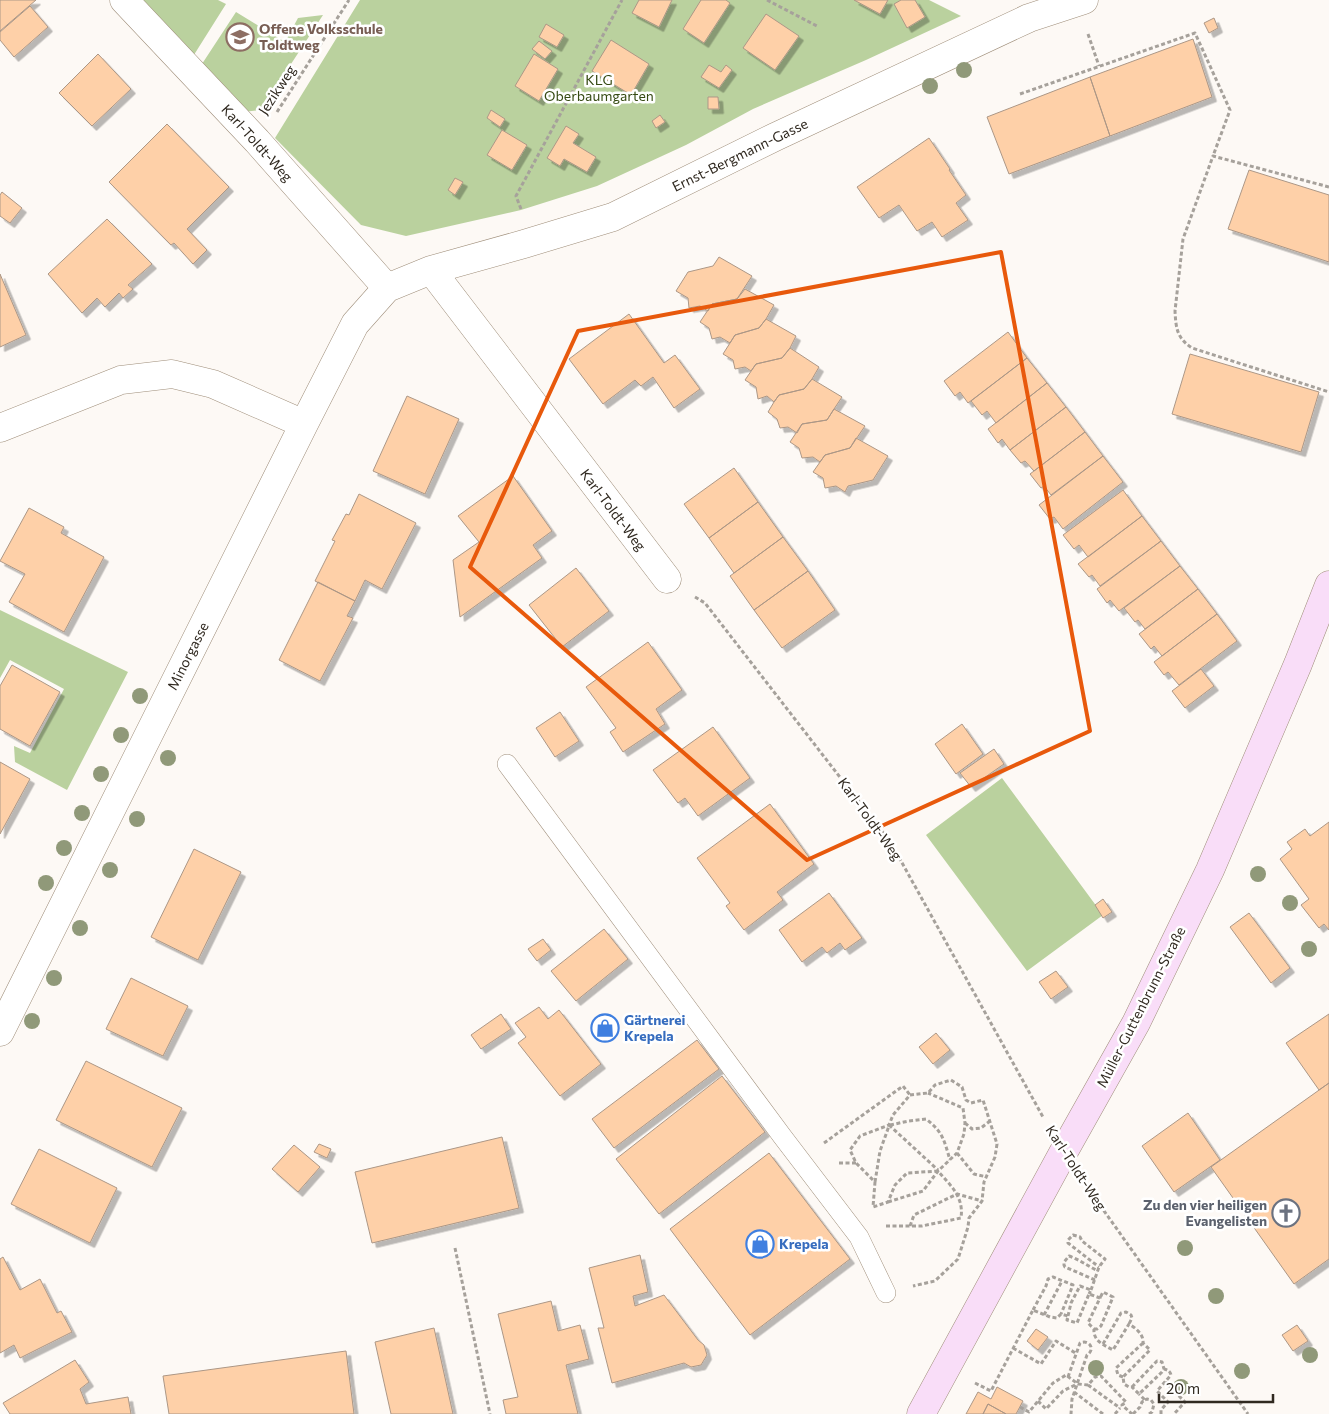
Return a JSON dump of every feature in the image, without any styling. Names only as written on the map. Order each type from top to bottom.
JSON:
[{"type":"main road","name":"Müller-Guttenbrunn-Straße","points":[[921,1414],[1136,1022],[1210,870],[1298,664],[1329,585]]},
{"type":"street","name":"Karl-Toldt-Weg","points":[[124,0],[257,142],[387,288]]},
{"type":"street","name":"Ernst-Bergmann-Gasse","points":[[387,288],[431,270],[612,218],[775,137],[1029,18],[1084,0]]},
{"type":"street","name":"Karl-Toldt-Weg","points":[[431,270],[667,579]]},
{"type":"street","name":"Minorgasse","points":[[0,1032],[355,324],[387,288]]},
{"type":"street","points":[[0,428],[121,380],[172,374],[213,384],[304,424]]},
{"type":"lane","points":[[507,764],[859,1237],[886,1294]]},
{"type":"path","name":"Jezikweg","points":[[257,142],[349,0]]},
{"type":"path","points":[[524,244],[521,210],[516,196],[622,0]]},
{"type":"path","points":[[767,0],[817,26]]},
{"type":"path","points":[[1020,94],[1195,33],[1230,110],[1183,239],[1175,311],[1175,323],[1178,333],[1184,342],[1192,348],[1329,392]]},
{"type":"path","points":[[1213,156],[1329,187]]},
{"type":"path","name":"Karl-Toldt-Weg","points":[[667,579],[705,603],[892,843],[1063,1153],[1248,1414]]},
{"type":"path","points":[[928,1093],[935,1085],[951,1080],[962,1087],[966,1100],[971,1103]]},
{"type":"path","points":[[800,1160],[903,1086],[910,1095]]},
{"type":"path","points":[[928,1093],[963,1108],[964,1134],[957,1153],[938,1171],[923,1191],[873,1207],[880,1151],[893,1115],[910,1095],[928,1093]]},
{"type":"path","points":[[886,1294],[935,1281],[958,1259],[968,1227],[968,1218],[982,1201],[984,1182],[995,1156],[997,1144],[983,1100],[971,1103],[963,1108]]},
{"type":"path","points":[[875,1182],[856,1163],[850,1150],[860,1136],[890,1125],[926,1119],[937,1127],[944,1140],[950,1160]]},
{"type":"path","points":[[965,1123],[972,1129],[981,1128],[990,1121]]},
{"type":"path","points":[[890,1125],[938,1171],[958,1194],[962,1208],[961,1218]]},
{"type":"path","points":[[957,1153],[974,1174],[986,1177]]},
{"type":"path","points":[[888,1202],[895,1185],[907,1173],[938,1171]]},
{"type":"path","points":[[910,1226],[914,1214],[958,1194],[982,1201]]},
{"type":"path","points":[[859,1237],[878,1226],[922,1226],[968,1218]]},
{"type":"path","points":[[1091,1290],[1080,1286],[1071,1303],[1066,1320],[1077,1323],[1091,1290],[1095,1280],[1098,1269],[1105,1259],[1080,1237],[1073,1235],[1070,1237],[1068,1243],[1098,1269]]},
{"type":"path","points":[[455,1248],[490,1414]]},
{"type":"path","points":[[1095,1280],[1065,1267],[1064,1262],[1071,1256],[1098,1269]]},
{"type":"path","points":[[972,1382],[993,1392],[1048,1279],[1053,1277],[1073,1285],[1061,1314],[1057,1318],[1033,1310]]},
{"type":"path","points":[[1044,1315],[1062,1280]]},
{"type":"path","points":[[1094,1329],[1097,1330],[1101,1326],[1113,1296],[1103,1292],[1088,1324],[1094,1329],[1093,1333],[1097,1340],[1103,1344],[1113,1350],[1129,1324],[1132,1318],[1131,1315],[1124,1312],[1120,1316],[1103,1344]]},
{"type":"path","points":[[1089,1294],[1100,1298]]},
{"type":"path","points":[[1061,1314],[1068,1316]]},
{"type":"path","points":[[1123,1377],[1150,1350],[1143,1343],[1143,1337],[1129,1324]]},
{"type":"path","points":[[1013,1348],[1041,1364],[1056,1341],[1077,1354]]},
{"type":"path","points":[[1068,1377],[1078,1347],[1082,1342],[1087,1342],[1091,1346],[1090,1353],[1087,1356],[1074,1392],[1071,1414]]},
{"type":"path","points":[[1143,1343],[1116,1368],[1118,1374],[1123,1377],[1124,1384],[1129,1387],[1132,1386],[1145,1400],[1150,1400],[1154,1404],[1152,1412],[1149,1414]]},
{"type":"path","points":[[1132,1386],[1151,1368],[1154,1362],[1162,1362],[1164,1369],[1169,1371],[1171,1375],[1157,1390],[1168,1402],[1161,1410],[1161,1414]]},
{"type":"path","points":[[1138,1394],[1164,1369]]},
{"type":"path","points":[[1020,1407],[1029,1413],[1053,1383],[1066,1375],[1078,1384],[1088,1385],[1133,1414],[1145,1400]]},
{"type":"path","points":[[1088,1385],[1095,1377],[1101,1376],[1126,1402],[1115,1414]]},
{"type":"path","points":[[1165,1382],[1185,1402],[1174,1414]]},
{"type":"path","points":[[1038,1401],[1046,1409],[1063,1391],[1078,1384]]},
{"type":"path","points":[[1074,1392],[1103,1414]]},
{"type":"highlighted area","points":[[1001,252],[1090,731],[807,860],[470,567],[578,331]]},
{"type":"green space","points":[[137,0],[218,0],[226,4],[192,58]]},
{"type":"green space","name":"KLG Oberbaumgarten","points":[[360,0],[929,0],[961,16],[753,109],[686,145],[597,186],[521,210],[406,236],[361,225],[275,138]]},
{"type":"green space","points":[[236,12],[285,42],[298,18],[323,15],[261,110],[243,112],[200,67]]},
{"type":"green space","points":[[0,610],[128,672],[67,790],[15,762],[14,746],[30,753],[64,689],[10,660],[0,678]]},
{"type":"green space","points":[[1002,778],[1103,915],[1027,971],[926,835]]},
{"type":"building","points":[[0,0],[36,0],[0,31]]},
{"type":"building","points":[[639,0],[672,0],[659,27],[632,13]]},
{"type":"building","points":[[701,0],[726,0],[730,3],[704,43],[683,29]]},
{"type":"building","points":[[854,0],[888,0],[880,14]]},
{"type":"building","points":[[901,0],[915,0],[925,17],[907,28],[894,4]]},
{"type":"building","points":[[30,6],[48,27],[14,57],[0,40],[0,32]]},
{"type":"building","points":[[766,14],[799,36],[775,70],[743,48]]},
{"type":"building","points":[[1214,18],[1218,28],[1209,33],[1204,23]]},
{"type":"building","points":[[546,24],[564,35],[557,47],[539,37]]},
{"type":"building","points":[[1193,39],[1212,97],[1110,136],[1090,77]]},
{"type":"building","points":[[611,40],[649,64],[631,95],[592,71]]},
{"type":"building","points":[[539,41],[552,51],[545,59],[532,49]]},
{"type":"building","points":[[98,54],[131,89],[92,126],[59,93]]},
{"type":"building","points":[[534,54],[558,69],[539,101],[515,86]]},
{"type":"building","points":[[709,65],[721,72],[726,65],[732,70],[719,88],[701,77]]},
{"type":"building","points":[[1090,77],[1110,136],[1009,174],[987,117]]},
{"type":"building","points":[[708,97],[718,97],[719,109],[708,109]]},
{"type":"building","points":[[491,110],[505,119],[500,127],[487,118]]},
{"type":"building","points":[[660,115],[665,122],[656,128],[652,121]]},
{"type":"building","points":[[167,124],[229,187],[187,229],[207,250],[193,264],[174,243],[171,245],[109,182]]},
{"type":"building","points":[[566,126],[579,134],[573,143],[596,157],[587,172],[564,159],[560,166],[547,158]]},
{"type":"building","points":[[502,130],[527,145],[512,170],[487,155]]},
{"type":"building","points":[[929,138],[966,195],[956,203],[968,220],[942,237],[932,222],[917,231],[899,205],[879,218],[857,187]]},
{"type":"building","points":[[1249,170],[1329,195],[1329,262],[1228,229]]},
{"type":"building","points":[[455,178],[463,182],[455,195],[448,190]]},
{"type":"building","points":[[2,192],[22,208],[10,223],[0,216],[0,195]]},
{"type":"building","points":[[107,219],[152,264],[128,285],[133,289],[123,298],[119,293],[105,307],[97,298],[82,313],[48,274]]},
{"type":"building","points":[[719,257],[752,276],[737,299],[712,304],[708,311],[700,306],[689,308],[688,298],[676,291],[688,272],[713,266]]},
{"type":"building","points":[[0,274],[26,335],[0,347]]},
{"type":"building","points":[[745,289],[774,305],[766,319],[759,328],[735,335],[730,343],[720,337],[712,339],[709,328],[700,322],[712,304],[737,299]]},
{"type":"building","points":[[629,314],[664,363],[675,355],[700,389],[674,408],[653,377],[641,386],[635,380],[603,404],[569,359]]},
{"type":"building","points":[[766,319],[796,336],[790,348],[782,358],[756,364],[751,371],[745,367],[735,369],[733,360],[723,354],[735,335],[759,328]]},
{"type":"building","points":[[1008,332],[1027,358],[968,403],[960,392],[955,396],[944,381]]},
{"type":"building","points":[[790,348],[819,367],[812,379],[804,389],[779,395],[774,402],[767,396],[758,399],[756,387],[745,380],[756,364],[782,358]]},
{"type":"building","points":[[1190,354],[1319,392],[1301,452],[1172,414]]},
{"type":"building","points":[[1027,358],[1047,383],[996,423],[987,411],[982,415],[971,401]]},
{"type":"building","points":[[812,379],[842,397],[827,420],[802,424],[797,433],[788,427],[780,428],[777,419],[768,412],[774,402],[779,395],[804,389]]},
{"type":"building","points":[[1047,383],[1066,407],[1010,450],[1002,439],[998,443],[988,429]]},
{"type":"building","points":[[407,396],[459,419],[425,494],[373,471]]},
{"type":"building","points":[[1066,407],[1085,432],[1034,471],[1025,461],[1021,463],[1010,450]]},
{"type":"building","points":[[834,409],[865,426],[850,448],[825,455],[820,462],[813,457],[802,458],[799,448],[790,442],[802,424],[827,420]]},
{"type":"building","points":[[1085,432],[1103,456],[1051,495],[1044,486],[1041,488],[1030,474]]},
{"type":"building","points":[[856,438],[888,456],[873,480],[848,486],[845,492],[836,486],[825,488],[823,478],[813,472],[825,455],[850,448]]},
{"type":"building","points":[[1103,456],[1123,482],[1063,529],[1054,517],[1050,519],[1039,505]]},
{"type":"building","points":[[734,468],[758,502],[709,538],[684,504]]},
{"type":"building","points":[[513,476],[552,531],[533,545],[542,558],[460,617],[453,560],[479,542],[458,516]]},
{"type":"building","points":[[1123,490],[1142,516],[1088,557],[1079,545],[1074,549],[1063,535]]},
{"type":"building","points":[[359,494],[416,523],[382,589],[365,580],[355,601],[315,581],[335,541],[332,540],[346,514],[349,515]]},
{"type":"building","points":[[758,502],[783,537],[734,573],[709,538]]},
{"type":"building","points":[[29,508],[64,527],[61,533],[104,557],[64,632],[9,602],[25,574],[0,561]]},
{"type":"building","points":[[1142,516],[1161,541],[1100,586],[1092,575],[1089,577],[1078,564]]},
{"type":"building","points":[[783,537],[808,571],[754,610],[730,576]]},
{"type":"building","points":[[1161,541],[1180,566],[1119,611],[1110,600],[1107,603],[1097,589]]},
{"type":"building","points":[[1180,566],[1198,589],[1145,629],[1138,620],[1135,622],[1124,608]]},
{"type":"building","points":[[576,568],[609,611],[562,647],[529,605]]},
{"type":"building","points":[[808,571],[835,610],[782,648],[754,610]]},
{"type":"building","points":[[318,582],[355,601],[347,616],[353,618],[320,681],[279,660]]},
{"type":"building","points":[[1198,589],[1217,614],[1162,656],[1154,646],[1151,649],[1139,634]]},
{"type":"building","points":[[1217,614],[1237,641],[1179,685],[1168,672],[1164,675],[1154,662]]},
{"type":"building","points":[[648,642],[682,690],[656,709],[665,724],[623,752],[610,732],[616,728],[586,687]]},
{"type":"building","points":[[12,665],[60,692],[30,746],[0,729],[0,686]]},
{"type":"building","points":[[1201,669],[1214,686],[1185,708],[1172,691]]},
{"type":"building","points":[[560,712],[579,741],[555,757],[536,728]]},
{"type":"building","points":[[962,724],[983,754],[956,774],[935,744]]},
{"type":"building","points":[[713,727],[750,778],[698,816],[685,798],[678,803],[653,770]]},
{"type":"building","points":[[994,749],[1004,764],[971,787],[960,773]]},
{"type":"building","points":[[0,762],[30,779],[0,834]]},
{"type":"building","points":[[770,804],[814,864],[777,892],[783,900],[744,930],[726,906],[730,903],[697,858]]},
{"type":"building","points":[[1329,822],[1329,930],[1324,924],[1319,928],[1301,905],[1309,899],[1280,859],[1292,849],[1287,842],[1305,829],[1310,836]]},
{"type":"building","points":[[194,849],[241,872],[198,960],[151,937]]},
{"type":"building","points":[[829,893],[862,938],[845,950],[840,943],[827,953],[822,947],[802,962],[779,930]]},
{"type":"building","points":[[1103,899],[1112,912],[1103,918],[1095,905]]},
{"type":"building","points":[[1249,913],[1290,968],[1271,983],[1230,927]]},
{"type":"building","points":[[604,929],[628,959],[576,1001],[551,971]]},
{"type":"building","points":[[543,939],[551,950],[537,961],[528,949]]},
{"type":"building","points":[[1056,971],[1068,987],[1051,999],[1039,982]]},
{"type":"building","points":[[131,978],[188,1006],[163,1056],[106,1029]]},
{"type":"building","points":[[539,1007],[548,1019],[559,1010],[601,1064],[560,1096],[518,1043],[526,1037],[515,1023]]},
{"type":"building","points":[[501,1014],[511,1029],[481,1049],[471,1035]]},
{"type":"building","points":[[1329,1014],[1329,1083],[1319,1090],[1286,1043]]},
{"type":"building","points":[[936,1033],[950,1050],[933,1064],[919,1047]]},
{"type":"building","points":[[697,1040],[719,1069],[614,1148],[592,1119]]},
{"type":"building","points":[[86,1061],[182,1108],[152,1167],[56,1120]]},
{"type":"building","points":[[722,1076],[765,1132],[659,1214],[616,1159]]},
{"type":"building","name":"Zu den vier heiligen Evangelisten","points":[[1329,1083],[1329,1259],[1294,1284],[1211,1167]]},
{"type":"building","points":[[1188,1113],[1220,1160],[1174,1192],[1142,1146]]},
{"type":"building","points":[[502,1137],[519,1208],[372,1243],[355,1172]]},
{"type":"building","points":[[319,1144],[331,1149],[327,1158],[314,1152]]},
{"type":"building","points":[[294,1145],[320,1167],[298,1192],[272,1169]]},
{"type":"building","points":[[39,1149],[117,1188],[90,1243],[11,1204]]},
{"type":"building","name":"Krepela","points":[[769,1153],[850,1259],[750,1335],[670,1229]]},
{"type":"building","points":[[640,1255],[648,1292],[633,1296],[635,1306],[664,1295],[698,1340],[704,1345],[707,1355],[701,1365],[691,1367],[684,1363],[612,1383],[598,1328],[604,1328],[589,1268]]},
{"type":"building","points":[[3,1257],[20,1290],[40,1279],[57,1313],[61,1311],[72,1332],[20,1358],[14,1345],[0,1353],[0,1259]]},
{"type":"building","points":[[551,1301],[558,1331],[580,1325],[589,1359],[566,1365],[578,1414],[506,1414],[503,1400],[518,1397],[498,1314]]},
{"type":"building","points":[[1297,1325],[1308,1341],[1293,1351],[1282,1335]]},
{"type":"building","points":[[434,1328],[453,1414],[391,1414],[375,1342]]},
{"type":"building","points":[[1036,1329],[1048,1337],[1038,1350],[1027,1341]]},
{"type":"building","points":[[346,1351],[354,1414],[169,1414],[163,1376]]},
{"type":"building","points":[[75,1360],[89,1382],[80,1389],[86,1404],[128,1397],[131,1414],[10,1414],[3,1403]]},
{"type":"building","points":[[997,1387],[1023,1401],[1016,1414],[1006,1414],[988,1404],[983,1414],[966,1414],[978,1392],[991,1399]]},
{"type":"building","points":[[988,1404],[1006,1414],[983,1414]]},
{"type":"place","name":"Offene Volksschule Toldtweg","points":[[240,37]]},
{"type":"place","name":"Gärtnerei Krepela","points":[[605,1028]]},
{"type":"place","name":"Zu den vier heiligen Evangelisten","points":[[1286,1213]]},
{"type":"place","name":"Krepela","points":[[760,1244]]}]
